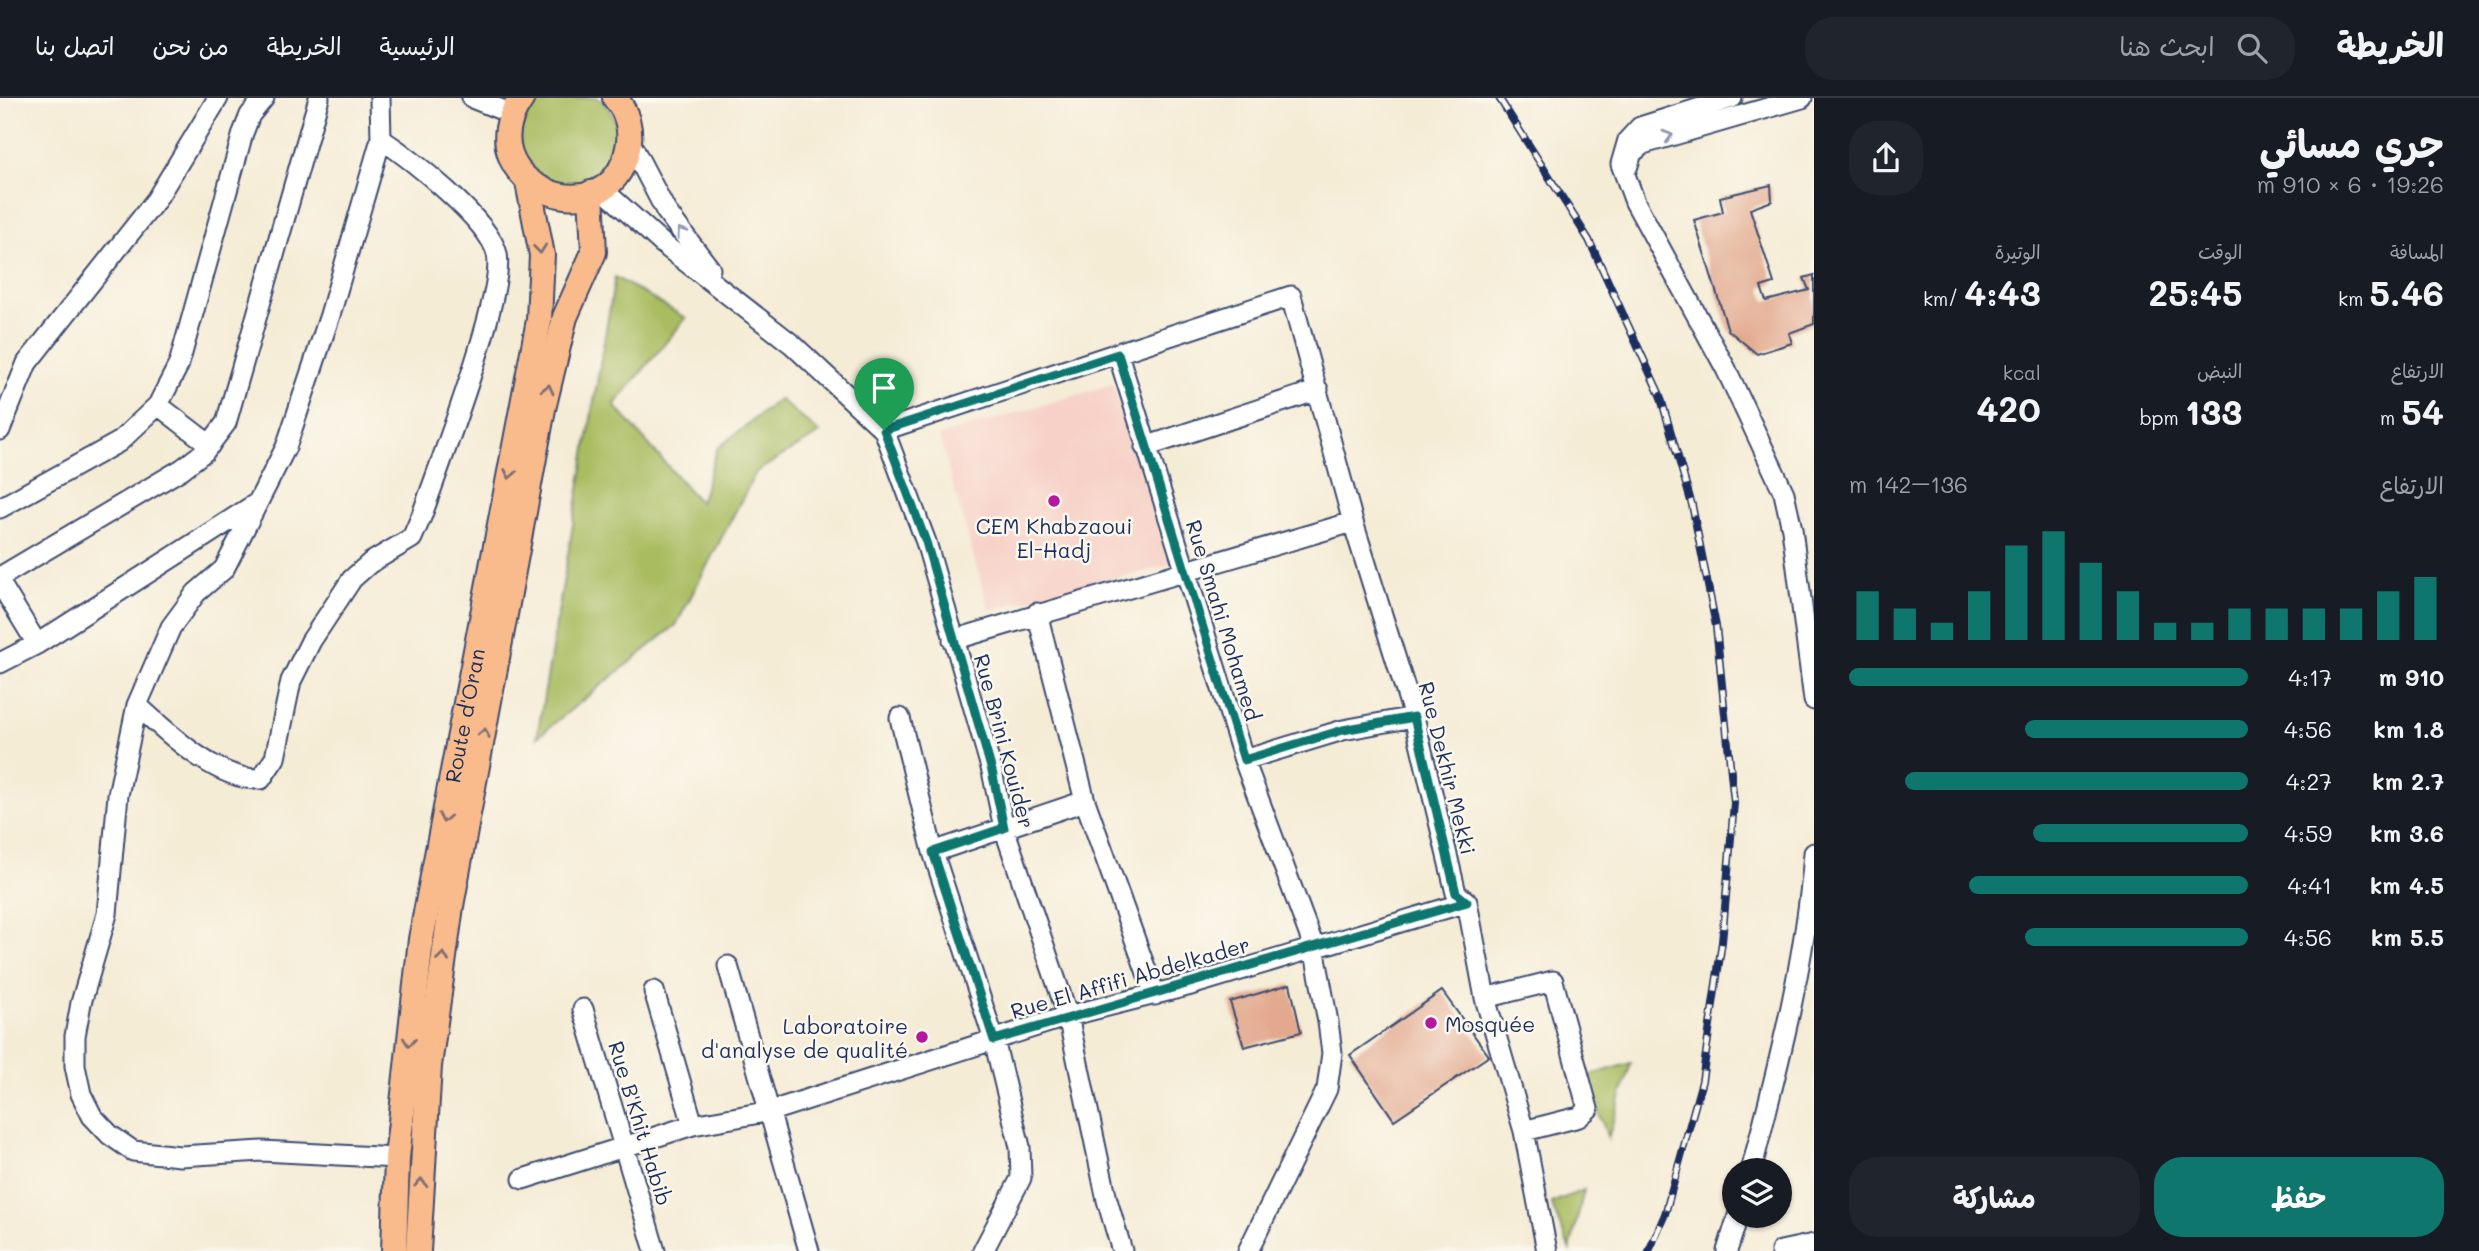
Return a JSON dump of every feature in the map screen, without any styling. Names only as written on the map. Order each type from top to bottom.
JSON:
[{"type":"main road","points":[[517,106],[508,132],[509,151],[516,168],[528,182],[558,197],[596,191],[621,169],[630,142],[626,115],[618,100]]},
{"type":"main road","name":"Route d'Oran","points":[[394,1251],[397,1157],[421,939],[539,320],[542,255],[528,182]]},
{"type":"main road","name":"Route d'Oran","points":[[418,1251],[429,1066],[451,906],[543,409],[565,317],[594,252],[596,191]]},
{"type":"street","points":[[0,430],[27,363],[156,200],[218,98]]},
{"type":"street","points":[[0,508],[119,442],[158,405],[179,364],[243,132],[250,115],[264,98]]},
{"type":"street","points":[[0,577],[182,469],[210,445],[226,423],[319,98]]},
{"type":"street","points":[[472,98],[517,106]]},
{"type":"street","points":[[1732,98],[1640,127],[1628,139],[1621,156],[1635,202],[1726,369],[1780,485],[1792,529],[1814,700]]},
{"type":"street","points":[[1626,179],[1629,159],[1643,144],[1802,98]]},
{"type":"street","points":[[375,99],[381,139],[330,315],[285,447],[224,569],[196,593],[171,627],[137,705],[122,773],[107,914],[81,1003],[75,1036],[81,1094],[92,1116],[110,1135],[133,1152],[155,1155],[228,1156],[262,1152],[397,1157]]},
{"type":"street","points":[[137,705],[190,750],[248,780],[261,779],[275,758],[291,681],[315,634],[352,579],[370,563],[412,538],[422,515],[490,308],[498,268],[497,253],[486,234],[444,188],[414,161],[381,139]]},
{"type":"street","points":[[630,142],[666,211],[696,254],[742,303]]},
{"type":"street","points":[[596,191],[742,303]]},
{"type":"street","name":"Rue Dekhir Mekki","points":[[1118,354],[1291,296],[1353,522],[1414,717],[1456,893],[1467,902],[1485,998],[1524,1131],[1547,1251]]},
{"type":"street","name":"Rue Brini Kouider","points":[[742,303],[824,373],[884,430],[926,542],[992,771],[1004,828],[1068,1016],[1107,1200],[1122,1251]]},
{"type":"street","points":[[884,430],[1118,354]]},
{"type":"street","name":"Rue Smahi Mohamed","points":[[1118,354],[1244,760],[1314,947],[1332,1054],[1327,1089],[1248,1251]]},
{"type":"street","points":[[1145,447],[1318,390]]},
{"type":"street","points":[[158,405],[210,445]]},
{"type":"street","points":[[0,663],[37,644],[260,501]]},
{"type":"street","points":[[953,640],[1037,613],[1353,522]]},
{"type":"street","points":[[0,583],[37,644]]},
{"type":"street","points":[[1037,613],[1085,801],[1155,995]]},
{"type":"street","points":[[1244,760],[1343,730],[1414,717]]},
{"type":"street","points":[[900,718],[933,852],[994,1040],[1020,1147],[1021,1178],[983,1251]]},
{"type":"street","points":[[933,852],[1085,801]]},
{"type":"street","points":[[1754,1158],[1773,1087],[1811,909],[1814,853]]},
{"type":"street","name":"Rue El Affifi Abdelkader","points":[[523,1179],[626,1149],[693,1125],[771,1111],[1068,1016],[1155,995],[1467,902]]},
{"type":"street","points":[[728,966],[771,1111],[808,1251]]},
{"type":"street","points":[[1485,998],[1553,981],[1588,1109],[1578,1117],[1524,1131]]},
{"type":"street","points":[[654,990],[693,1125]]},
{"type":"street","name":"Rue B'Khit Habib","points":[[583,1009],[655,1251]]},
{"type":"street","points":[[1727,1251],[1734,1228]]},
{"type":"street","points":[[1781,1251],[1814,1244]]},
{"type":"shaded area","name":"CEM Khabzaoui El-Hadj","points":[[1113,384],[1170,565],[989,610],[939,436]]},
{"type":"green space","points":[[540,98],[598,98],[613,117],[617,145],[615,153],[605,170],[588,183],[569,187],[551,182],[535,171],[524,155],[520,137],[524,117]]},
{"type":"green space","points":[[615,277],[686,318],[614,405],[700,503],[717,449],[779,399],[820,433],[756,472],[676,625],[537,737]]},
{"type":"green space","points":[[1631,1063],[1608,1138],[1585,1077]]},
{"type":"green space","points":[[1584,1190],[1570,1250],[1551,1203]]},
{"type":"building","points":[[1771,185],[1772,201],[1750,209],[1774,283],[1761,287],[1766,301],[1809,290],[1804,278],[1814,275],[1814,324],[1789,333],[1792,343],[1757,354],[1728,330],[1694,220],[1723,212],[1720,197]]},
{"type":"building","points":[[1290,984],[1301,1032],[1244,1047],[1230,1002]]},
{"type":"building","name":"Mosquée","points":[[1442,991],[1489,1056],[1394,1120],[1350,1055]]},
{"type":"railway","points":[[1499,98],[1589,240],[1660,395],[1692,505],[1716,626],[1734,803],[1722,942],[1702,1081],[1665,1214],[1649,1251]]},
{"type":"place","name":"CEM Khabzaoui El-Hadj","points":[[1054,501]]},
{"type":"place","name":"Mosquée","points":[[1431,1023]]},
{"type":"place","name":"Laboratoire d'analyse de qualité","points":[[922,1037]]},
{"type":"route","points":[[1118,354],[1244,760],[1343,730],[1414,717],[1456,893],[1467,902],[1191,985],[1068,1016],[994,1040],[933,852],[1004,828],[992,771],[926,542],[884,430],[1118,354]]}]
